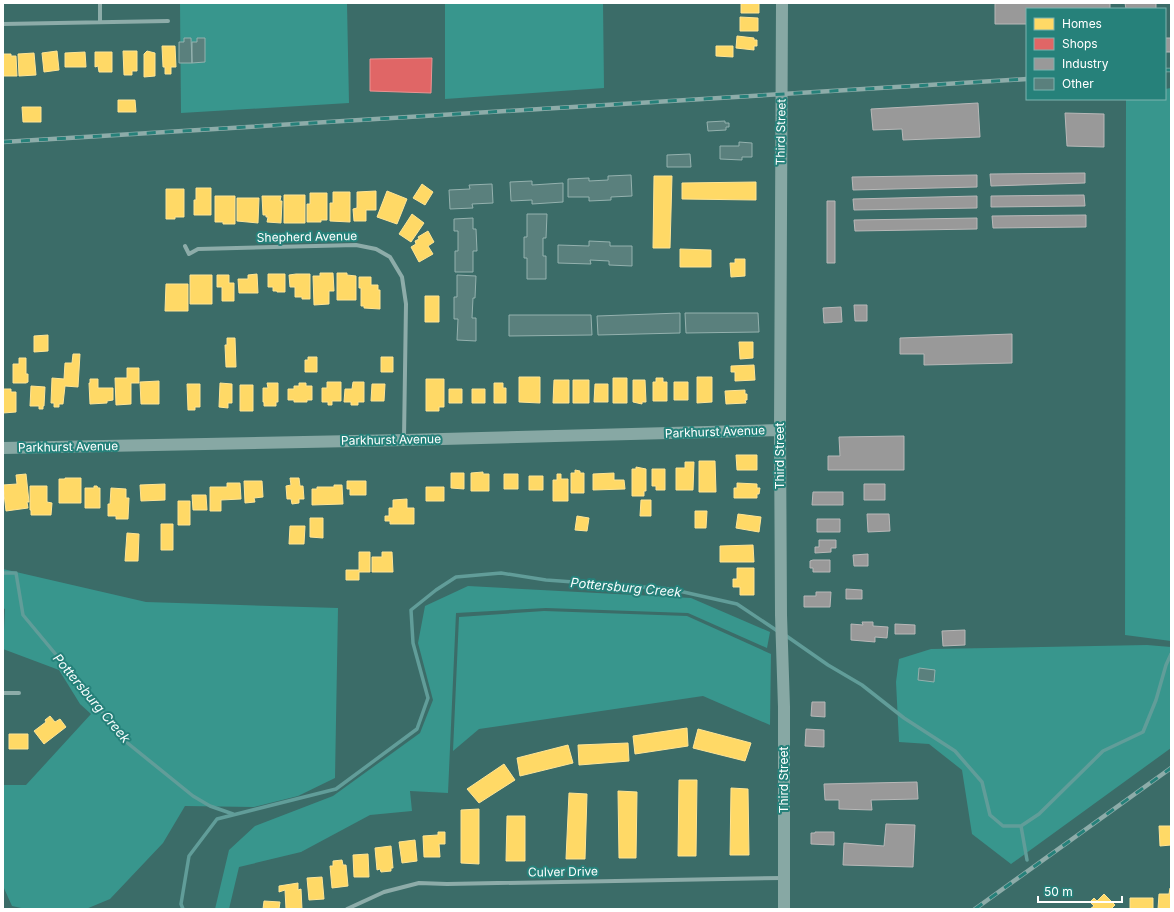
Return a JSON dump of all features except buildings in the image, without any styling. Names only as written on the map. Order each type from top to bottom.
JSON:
[{"type":"street","points":[[100,3],[100,22]]},
{"type":"street","name":"Third Street","points":[[782,3],[780,615],[782,650],[785,878],[784,909]]},
{"type":"street","points":[[3,24],[168,21]]},
{"type":"street","name":"Shepherd Avenue","points":[[185,246],[189,254],[198,248],[356,245],[376,249],[390,257],[402,277],[406,304],[404,440]]},
{"type":"street","name":"Parkhurst Avenue","points":[[3,448],[404,440],[780,430]]},
{"type":"street","points":[[3,693],[19,693]]},
{"type":"street","name":"Culver Drive","points":[[347,909],[384,892],[418,883],[446,884],[785,878]]},
{"type":"green space","points":[[180,3],[347,4],[349,103],[181,113]]},
{"type":"green space","points":[[445,3],[603,3],[604,88],[445,99]]},
{"type":"green space","points":[[1171,88],[1171,641],[1125,635],[1126,100],[1166,100],[1166,89]]},
{"type":"green space","points":[[3,569],[146,602],[338,608],[335,778],[298,796],[254,807],[185,806],[163,843],[110,899],[86,909],[26,909],[12,906],[3,886],[3,785],[26,785],[91,714],[80,704],[59,670],[3,649],[5,609],[3,608]]},
{"type":"green space","points":[[468,586],[691,598],[770,632],[767,648],[688,613],[546,608],[456,613],[448,793],[410,791],[412,811],[370,815],[301,852],[239,867],[229,909],[215,909],[229,850],[255,826],[333,796],[420,733],[433,700],[418,643],[425,606]]},
{"type":"green space","points":[[544,611],[687,616],[771,654],[770,725],[703,696],[479,729],[453,751],[459,617]]},
{"type":"green space","points":[[1147,645],[1171,647],[1171,748],[1011,864],[972,834],[962,770],[929,744],[899,742],[896,682],[899,659],[931,649]]},
{"type":"waterway","name":"Pottersburg Creek","points":[[3,573],[16,573],[23,615],[78,681],[125,741],[193,796],[210,806],[233,814]]},
{"type":"waterway","name":"Pottersburg Creek","points":[[183,909],[181,904],[189,856],[217,819],[336,789],[417,729],[428,698],[413,643],[411,610],[436,590],[456,577],[501,573],[546,580],[670,589],[737,604],[779,632]]},
{"type":"waterway","name":"Pottersburg Creek","points":[[785,635],[828,665],[862,685],[904,718],[955,751],[982,782],[990,815],[1003,826],[1021,826],[1039,814],[1103,751],[1143,732],[1156,700],[1166,665],[1171,654]]},
{"type":"waterway","points":[[1021,826],[1027,860]]},
{"type":"railway","points":[[1166,70],[1171,70]]},
{"type":"railway","points":[[3,142],[1026,79]]},
{"type":"railway","points":[[975,909],[1171,768]]}]
